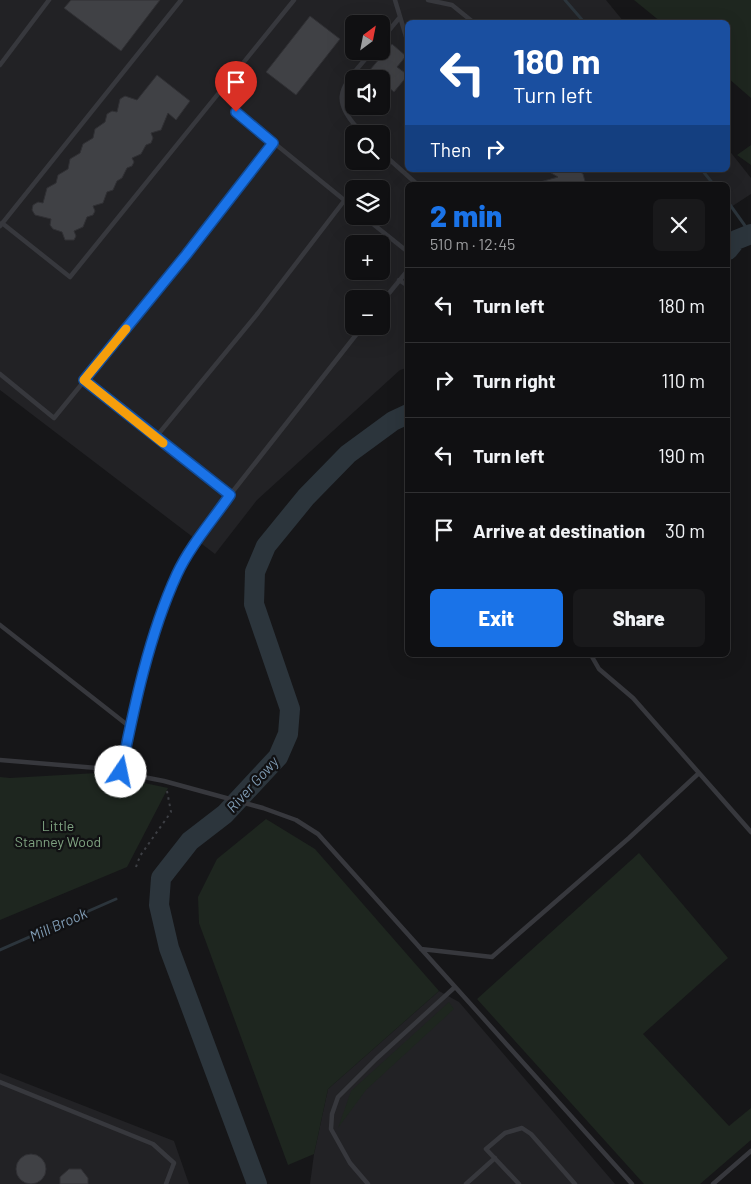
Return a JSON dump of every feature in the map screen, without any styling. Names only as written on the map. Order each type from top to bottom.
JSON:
[{"type":"lane","points":[[0,65],[49,0]]},
{"type":"lane","points":[[181,0],[1,225],[70,277],[294,0]]},
{"type":"lane","points":[[394,0],[405,33]]},
{"type":"lane","points":[[428,0],[452,5],[471,20]]},
{"type":"lane","points":[[390,29],[400,17]]},
{"type":"lane","points":[[354,125],[346,116],[340,100],[344,86],[365,60]]},
{"type":"lane","points":[[156,437],[258,313],[344,200],[236,112]]},
{"type":"lane","points":[[0,374],[54,418],[186,255],[273,143]]},
{"type":"lane","points":[[390,160],[415,182]]},
{"type":"lane","points":[[374,225],[405,250]]},
{"type":"lane","points":[[390,292],[405,273]]},
{"type":"lane","points":[[399,280],[405,284]]},
{"type":"lane","points":[[121,772],[130,727],[153,640],[177,574],[230,495],[356,335]]},
{"type":"lane","points":[[84,380],[230,495]]},
{"type":"lane","points":[[0,625],[130,727]]},
{"type":"lane","points":[[592,657],[599,669],[633,698],[751,832]]},
{"type":"lane","points":[[0,760],[121,772],[164,781],[263,808],[296,820],[318,834],[632,1184]]},
{"type":"lane","points":[[421,949],[492,957],[629,838],[699,773]]},
{"type":"lane","points":[[368,1184],[350,1163],[332,1129],[332,1114],[338,1097],[376,1059],[455,987]]},
{"type":"lane","points":[[0,1082],[152,1144],[174,1163],[166,1184]]},
{"type":"lane","points":[[519,1184],[486,1148],[504,1133],[522,1128],[531,1134],[575,1184]]},
{"type":"lane","points":[[713,1184],[751,1151]]},
{"type":"lane","points":[[466,1184],[495,1158]]},
{"type":"path","points":[[136,867],[140,856],[171,812],[169,796],[164,781]]},
{"type":"shaded area","points":[[0,0],[606,0],[622,20],[405,20],[405,172],[730,172],[730,152],[751,178],[751,194],[730,208],[730,182],[405,182],[405,369],[400,370],[257,500],[215,554],[0,390]]},
{"type":"shaded area","points":[[439,991],[459,1002],[615,1184],[310,1184],[314,1154],[328,1089]]},
{"type":"shaded area","points":[[0,1073],[174,1141],[189,1184],[0,1184]]},
{"type":"green space","points":[[634,0],[751,0],[751,98],[730,80],[730,20],[659,20]]},
{"type":"green space","points":[[751,145],[751,165],[737,155]]},
{"type":"green space","name":"Little Stanney Wood","points":[[97,773],[168,788],[127,867],[0,920],[0,777]]},
{"type":"green space","points":[[266,819],[315,849],[439,991],[328,1089],[314,1154],[288,1165],[199,923],[198,897],[217,859]]},
{"type":"green space","points":[[639,853],[728,958],[643,1034],[729,1126],[751,1108],[751,1140],[700,1184],[644,1184],[477,999]]},
{"type":"green space","points":[[449,1002],[454,1009],[366,1090],[338,1128],[351,1091]]},
{"type":"building","points":[[71,0],[160,0],[121,51],[64,8]]},
{"type":"building","points":[[310,16],[340,39],[296,95],[266,72]]},
{"type":"building","points":[[392,44],[405,55],[397,67],[405,73],[405,79],[394,92],[390,89],[390,70],[370,70],[378,60],[390,60],[390,46]]},
{"type":"building","points":[[157,75],[190,101],[176,120],[168,113],[161,130],[151,133],[153,138],[151,143],[146,145],[141,154],[132,158],[134,162],[132,166],[127,168],[113,190],[107,192],[103,203],[93,206],[95,211],[93,215],[87,217],[83,227],[74,231],[76,236],[74,240],[65,240],[62,232],[53,229],[50,225],[51,219],[35,215],[32,210],[33,205],[38,202],[43,203],[47,188],[56,183],[58,175],[68,169],[70,159],[80,153],[83,144],[93,138],[95,129],[105,122],[107,114],[112,111],[117,112],[120,99],[125,96],[137,100]]},
{"type":"building","points":[[549,172],[580,172],[585,182],[540,182],[558,177]]},
{"type":"building","points":[[31,1154],[41,1159],[46,1169],[41,1179],[31,1184],[21,1179],[16,1169],[21,1159]]},
{"type":"building","points":[[69,1169],[81,1169],[88,1178],[88,1184],[60,1184],[60,1177]]},
{"type":"waterway","points":[[565,0],[582,20]]},
{"type":"waterway","points":[[704,172],[712,182]]},
{"type":"waterway","points":[[730,205],[751,234]]},
{"type":"waterway","name":"River Gowy","points":[[730,248],[736,240],[751,234]]},
{"type":"waterway","name":"River Gowy","points":[[257,1184],[169,948],[159,905],[161,878],[190,841],[225,814],[278,757],[288,734],[290,709],[254,604],[255,572],[266,546],[306,497],[348,454],[393,421],[405,415]]},
{"type":"waterway","name":"Mill Brook","points":[[0,950],[116,899]]},
{"type":"slow traffic","points":[[126,329],[84,380],[163,443]]},
{"type":"route","points":[[121,772],[134,709],[153,640],[177,574],[230,495],[84,380],[186,255],[273,143],[236,112]]}]
